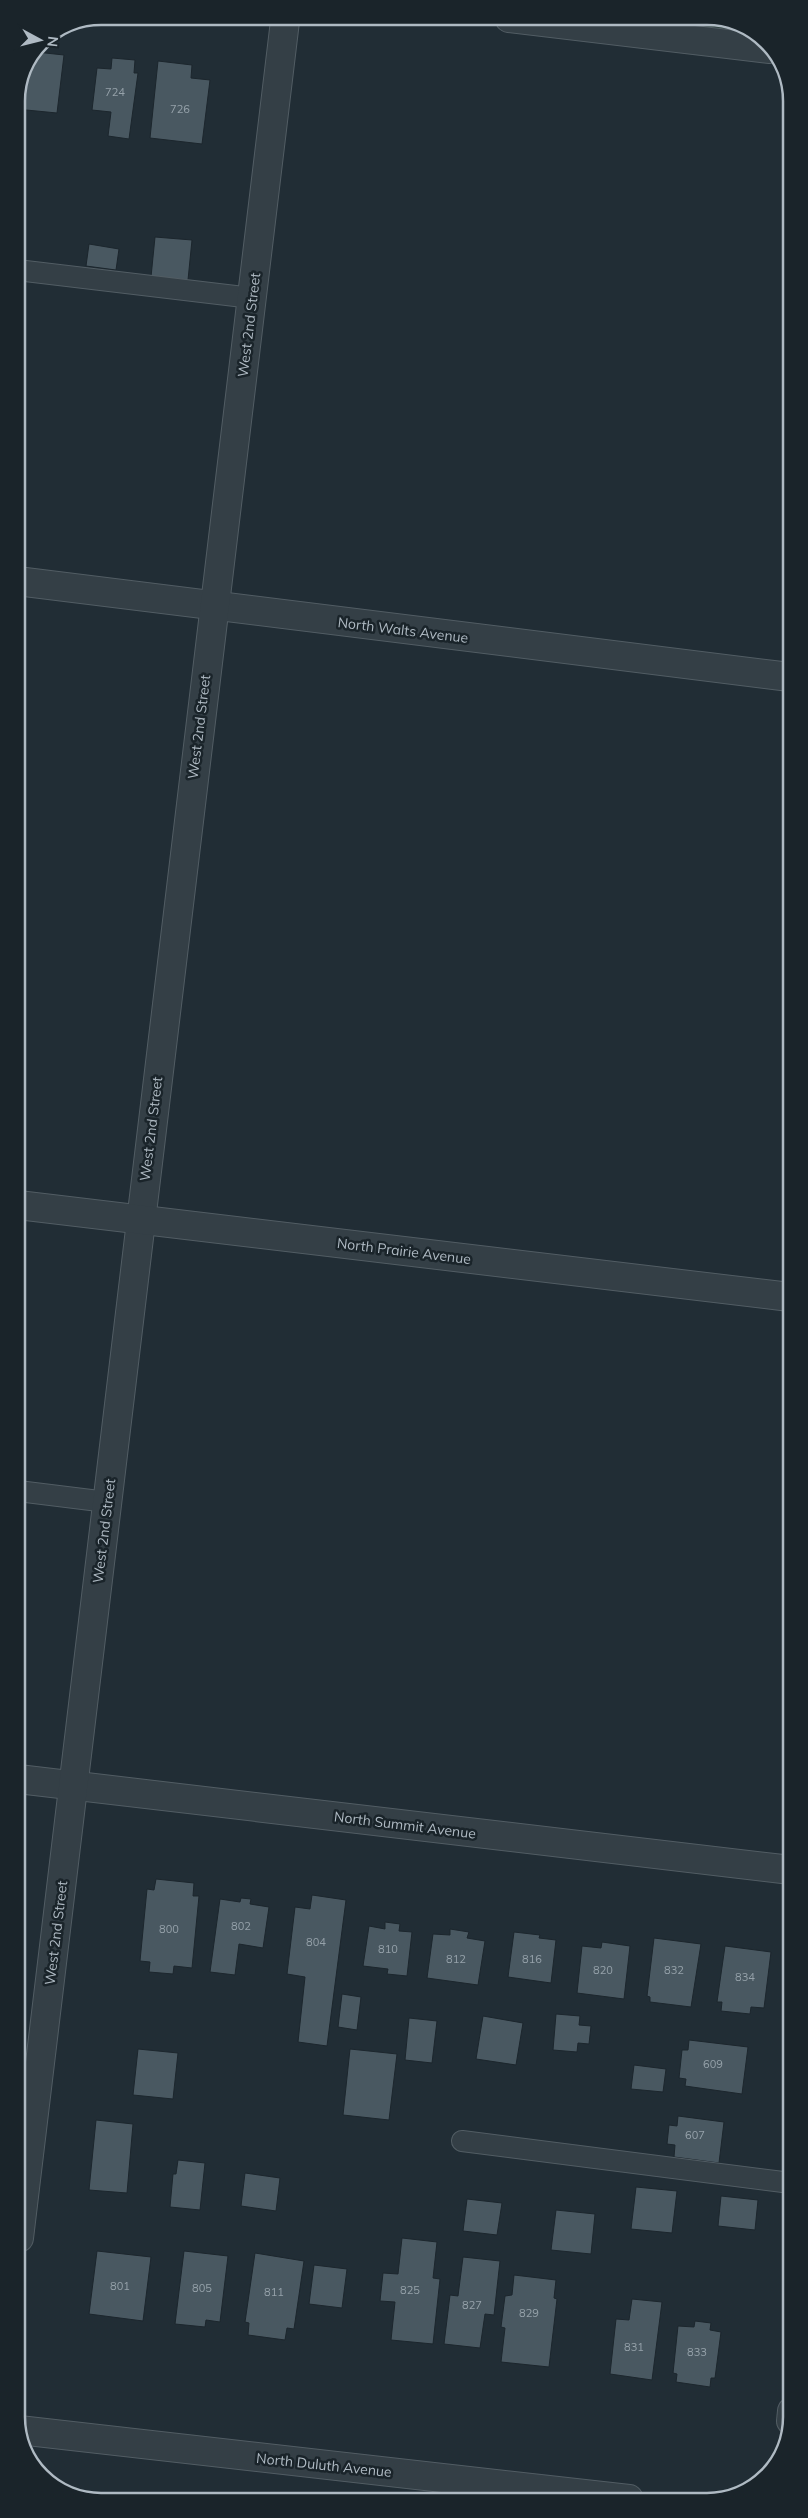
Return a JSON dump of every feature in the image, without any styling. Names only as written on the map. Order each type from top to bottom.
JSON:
[{"type":"street","name":"West 2nd Street","points":[[25,2140],[28,2091],[74,1786],[140,1219],[285,25]]},
{"type":"street","points":[[568,25],[761,48]]},
{"type":"street","name":"North Walts Avenue","points":[[25,583],[783,676]]},
{"type":"street","name":"North Prairie Avenue","points":[[25,1206],[783,1296]]},
{"type":"street","name":"North Summit Avenue","points":[[25,1780],[783,1869]]},
{"type":"street","name":"North Duluth Avenue","points":[[27,2431],[576,2493]]},
{"type":"lane","points":[[25,271],[252,298]]},
{"type":"lane","points":[[25,1492],[107,1502]]},
{"type":"lane","points":[[462,2141],[783,2181]]},
{"type":"green space","points":[[603,25],[712,25],[722,26],[746,36]]},
{"type":"building","points":[[112,58],[135,60],[134,73],[138,73],[129,139],[108,136],[111,112],[92,110],[97,68],[111,69]]},
{"type":"building","points":[[158,61],[192,65],[191,78],[210,80],[202,144],[150,138]]},
{"type":"building","points":[[35,65],[63,65],[57,113],[25,110],[26,86]]},
{"type":"building","points":[[155,237],[192,240],[188,280],[151,277]]},
{"type":"building","points":[[89,244],[119,249],[116,270],[86,266]]},
{"type":"building","points":[[156,1879],[194,1883],[193,1896],[199,1896],[192,1968],[174,1966],[173,1974],[149,1972],[150,1962],[140,1961],[147,1889],[154,1890]]},
{"type":"building","points":[[312,1895],[346,1900],[327,2046],[298,2042],[305,1977],[287,1974],[295,1907],[310,1909]]},
{"type":"building","points":[[241,1898],[251,1899],[250,1904],[269,1907],[263,1948],[239,1944],[235,1975],[210,1972],[220,1899],[240,1902]]},
{"type":"building","points":[[385,1922],[400,1924],[399,1931],[412,1932],[407,1976],[387,1974],[388,1969],[363,1966],[369,1926],[385,1929]]},
{"type":"building","points":[[450,1929],[469,1932],[467,1938],[485,1941],[478,1985],[427,1978],[433,1934],[450,1935]]},
{"type":"building","points":[[514,1932],[540,1935],[539,1938],[556,1940],[551,1983],[508,1977]]},
{"type":"building","points":[[654,1938],[701,1944],[691,2007],[650,2002],[650,1997],[647,1996]]},
{"type":"building","points":[[602,1942],[630,1946],[624,1999],[577,1993],[582,1946],[601,1948]]},
{"type":"building","points":[[725,1946],[771,1952],[764,2008],[751,2007],[750,2014],[721,2011],[722,2002],[717,2002]]},
{"type":"building","points":[[342,1994],[361,1997],[357,2030],[338,2027]]},
{"type":"building","points":[[556,2014],[580,2016],[579,2025],[591,2026],[589,2044],[578,2043],[577,2052],[553,2050]]},
{"type":"building","points":[[483,2016],[523,2023],[516,2065],[476,2059]]},
{"type":"building","points":[[409,2018],[437,2021],[432,2063],[405,2060]]},
{"type":"building","points":[[689,2040],[748,2047],[742,2094],[685,2086],[686,2079],[679,2078],[682,2050],[688,2050]]},
{"type":"building","points":[[138,2049],[178,2053],[173,2099],[133,2095]]},
{"type":"building","points":[[350,2049],[397,2054],[389,2120],[343,2115]]},
{"type":"building","points":[[634,2065],[666,2069],[663,2092],[631,2089]]},
{"type":"building","points":[[678,2116],[724,2122],[719,2163],[674,2157],[675,2145],[667,2144],[669,2125],[677,2126]]},
{"type":"building","points":[[96,2120],[133,2124],[127,2193],[89,2190]]},
{"type":"building","points":[[178,2160],[205,2163],[200,2210],[170,2207],[173,2174],[176,2174]]},
{"type":"building","points":[[245,2173],[280,2178],[276,2211],[241,2206]]},
{"type":"building","points":[[636,2187],[677,2191],[672,2233],[631,2229]]},
{"type":"building","points":[[721,2196],[758,2200],[755,2230],[718,2226]]},
{"type":"building","points":[[467,2199],[502,2203],[497,2235],[463,2231]]},
{"type":"building","points":[[556,2210],[595,2214],[591,2254],[551,2250]]},
{"type":"building","points":[[402,2238],[437,2242],[433,2278],[440,2279],[433,2344],[391,2340],[395,2302],[380,2301],[383,2273],[398,2274]]},
{"type":"building","points":[[97,2251],[151,2257],[143,2321],[89,2314]]},
{"type":"building","points":[[184,2251],[228,2256],[220,2322],[206,2320],[205,2327],[175,2324]]},
{"type":"building","points":[[255,2253],[304,2261],[294,2329],[287,2328],[285,2340],[248,2335],[249,2323],[245,2322]]},
{"type":"building","points":[[463,2257],[500,2261],[494,2315],[485,2314],[480,2348],[444,2344],[450,2295],[458,2296]]},
{"type":"building","points":[[314,2265],[347,2269],[342,2308],[309,2304]]},
{"type":"building","points":[[514,2275],[556,2280],[554,2298],[557,2299],[549,2367],[501,2362],[505,2328],[501,2327],[505,2296],[512,2295]]},
{"type":"building","points":[[632,2299],[662,2302],[652,2380],[610,2374],[616,2319],[629,2320]]},
{"type":"building","points":[[695,2321],[711,2323],[710,2330],[721,2332],[715,2378],[711,2378],[710,2387],[676,2382],[677,2374],[673,2373],[678,2326],[694,2327]]}]
